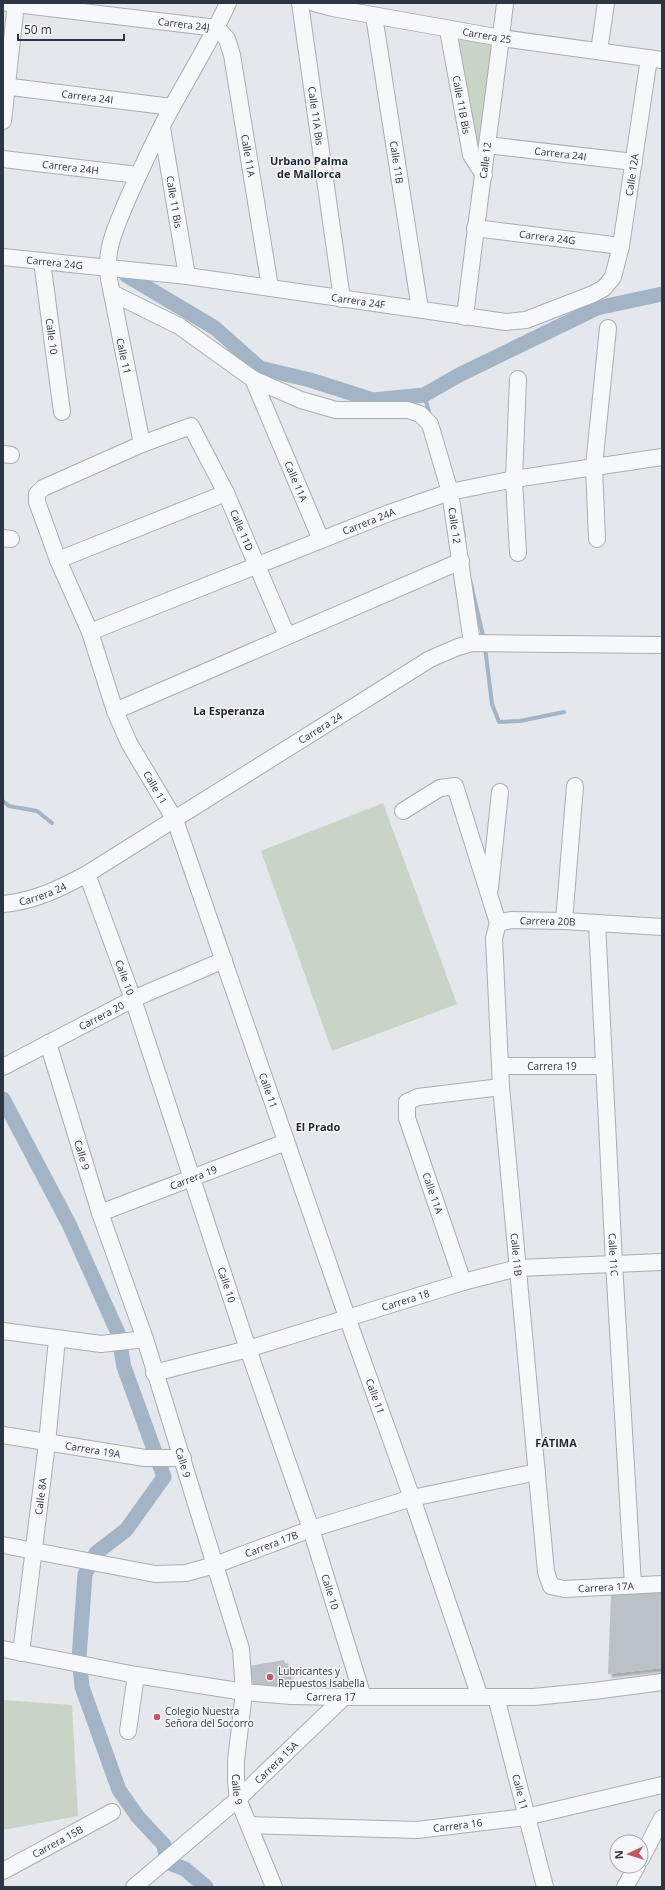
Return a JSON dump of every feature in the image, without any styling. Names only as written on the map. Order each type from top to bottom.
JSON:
[{"type":"street","points":[[3,121],[13,3]]},
{"type":"street","name":"Carrera 24J","points":[[13,3],[217,28]]},
{"type":"street","points":[[107,268],[108,254],[112,237],[138,175],[172,107],[217,28],[228,3]]},
{"type":"street","name":"Calle 11A Bis","points":[[300,3],[342,299]]},
{"type":"street","name":"Carrera 25","points":[[314,3],[448,30],[655,59]]},
{"type":"street","name":"Calle 12","points":[[465,317],[475,228],[484,176],[506,3]]},
{"type":"street","points":[[599,51],[606,3]]},
{"type":"street","name":"Calle 11B","points":[[374,16],[420,309]]},
{"type":"street","name":"Calle 11A","points":[[217,28],[227,39],[232,55],[270,287]]},
{"type":"street","name":"Calle 11B Bis","points":[[448,30],[471,155],[484,176]]},
{"type":"street","name":"Calle 12A","points":[[604,288],[613,277],[621,246],[634,162],[655,59]]},
{"type":"street","name":"Carrera 24I","points":[[5,86],[172,107]]},
{"type":"street","name":"Calle 11 Bis","points":[[162,128],[187,276]]},
{"type":"street","name":"Carrera 24I","points":[[487,145],[634,162]]},
{"type":"street","name":"Carrera 24H","points":[[3,159],[138,175]]},
{"type":"street","name":"Carrera 24G","points":[[475,228],[621,246]]},
{"type":"street","name":"Carrera 24G","points":[[3,257],[107,268]]},
{"type":"street","name":"Calle 10","points":[[42,261],[62,412]]},
{"type":"street","name":"Carrera 24F","points":[[107,268],[187,276],[270,287],[342,299],[506,322],[526,320],[593,294],[604,288]]},
{"type":"street","name":"Calle 11","points":[[107,268],[142,444],[43,488],[37,494],[37,502],[58,560],[90,632],[115,711],[129,743],[175,820],[480,1697]]},
{"type":"street","points":[[112,293],[179,326],[253,379]]},
{"type":"street","points":[[597,539],[594,466],[608,328]]},
{"type":"street","name":"Calle 11A","points":[[253,379],[321,540]]},
{"type":"street","name":"Calle 12","points":[[253,379],[301,400],[336,410],[408,410],[420,414],[430,424],[450,492],[460,561],[476,643]]},
{"type":"street","points":[[518,379],[514,479],[518,553]]},
{"type":"street","name":"Calle 11D","points":[[142,444],[191,426],[226,493],[287,636]]},
{"type":"street","name":"Carrera 24A","points":[[90,632],[258,567],[389,513],[450,492],[514,479],[662,457]]},
{"type":"street","points":[[58,560],[226,493]]},
{"type":"street","points":[[115,711],[460,561]]},
{"type":"street","name":"Carrera 24","points":[[8,903],[43,896],[87,874],[430,659],[458,647],[476,643],[662,645]]},
{"type":"street","points":[[403,811],[440,788],[455,786],[498,923]]},
{"type":"street","points":[[564,921],[574,786]]},
{"type":"street","points":[[490,895],[500,792]]},
{"type":"street","name":"Calle 10","points":[[87,874],[133,999],[248,1349],[311,1529],[363,1697]]},
{"type":"street","name":"Carrera 20B","points":[[498,923],[511,920],[564,921],[662,927]]},
{"type":"street","name":"Calle 11B","points":[[498,923],[494,938],[501,1087],[546,1572],[551,1586]]},
{"type":"street","name":"Calle 11C","points":[[597,923],[603,1066],[633,1586]]},
{"type":"street","name":"Carrera 20","points":[[3,1067],[133,999],[224,960]]},
{"type":"street","name":"Calle 9","points":[[48,1043],[100,1213],[145,1339],[154,1373],[183,1458],[241,1649],[244,1692],[236,1761],[238,1799],[274,1887]]},
{"type":"street","name":"Carrera 19","points":[[501,1066],[603,1066]]},
{"type":"street","name":"Calle 11A","points":[[463,1282],[407,1118],[407,1102],[418,1097],[501,1087]]},
{"type":"street","name":"Carrera 19","points":[[100,1213],[286,1142]]},
{"type":"street","name":"Carrera 18","points":[[154,1373],[248,1349],[463,1282],[518,1268],[662,1262]]},
{"type":"street","points":[[3,1331],[101,1344],[123,1343],[145,1339]]},
{"type":"street","name":"Calle 8A","points":[[22,1653],[47,1443],[57,1338]]},
{"type":"street","name":"Carrera 19A","points":[[3,1435],[145,1458],[183,1458]]},
{"type":"street","name":"Carrera 17B","points":[[3,1545],[155,1574],[186,1573],[215,1565],[311,1529],[412,1498],[537,1472]]},
{"type":"street","name":"Carrera 17A","points":[[551,1586],[564,1589],[662,1584]]},
{"type":"street","name":"Carrera 17","points":[[3,1649],[136,1676],[244,1692],[344,1697],[496,1697],[586,1692],[662,1682]]},
{"type":"street","points":[[128,1731],[136,1676]]},
{"type":"street","name":"Carrera 15A","points":[[134,1887],[238,1799],[344,1697]]},
{"type":"street","name":"Calle 11","points":[[496,1697],[545,1887]]},
{"type":"street","name":"Carrera 16","points":[[249,1825],[417,1830],[526,1817],[662,1785]]},
{"type":"street","name":"Carrera 15B","points":[[3,1871],[112,1812]]},
{"type":"street","points":[[649,1843],[662,1818]]},
{"type":"street","points":[[625,1887],[632,1874]]},
{"type":"green space","points":[[448,30],[501,38],[484,175]]},
{"type":"green space","points":[[383,803],[457,1004],[332,1051],[261,851]]},
{"type":"green space","points":[[3,1700],[72,1705],[78,1816],[3,1830]]},
{"type":"building","points":[[662,1592],[662,1668],[608,1674],[611,1595]]},
{"type":"building","name":"Lubricantes y Repuestos Isabella","points":[[284,1660],[293,1693],[254,1688],[249,1666]]},
{"type":"waterway","points":[[126,275],[215,328],[260,368],[310,380],[373,400],[424,395],[461,374],[597,308],[662,294]]},
{"type":"waterway","points":[[424,395],[430,415]]},
{"type":"waterway","points":[[459,507],[464,536]]},
{"type":"waterway","points":[[470,580],[484,640]]},
{"type":"waterway","points":[[485,647],[492,704],[499,722],[520,721],[564,712]]},
{"type":"waterway","points":[[3,801],[9,806],[37,811],[52,823]]},
{"type":"waterway","points":[[3,1099],[69,1224],[118,1333],[124,1367],[164,1477],[126,1530],[96,1553],[85,1574],[79,1658],[82,1687],[119,1790],[138,1817],[164,1845],[167,1862],[185,1869],[206,1887]]},
{"type":"place","name":"Lubricantes y Repuestos Isabella","points":[[270,1677]]},
{"type":"place","name":"Colegio Nuestra Señora del Socorro","points":[[157,1717]]},
{"type":"district","name":"Urbano Palma de Mallorca","points":[[309,167]]},
{"type":"district","name":"La Esperanza","points":[[229,711]]},
{"type":"district","name":"El Prado","points":[[318,1127]]},
{"type":"district","name":"FÁTIMA","points":[[556,1443]]}]
